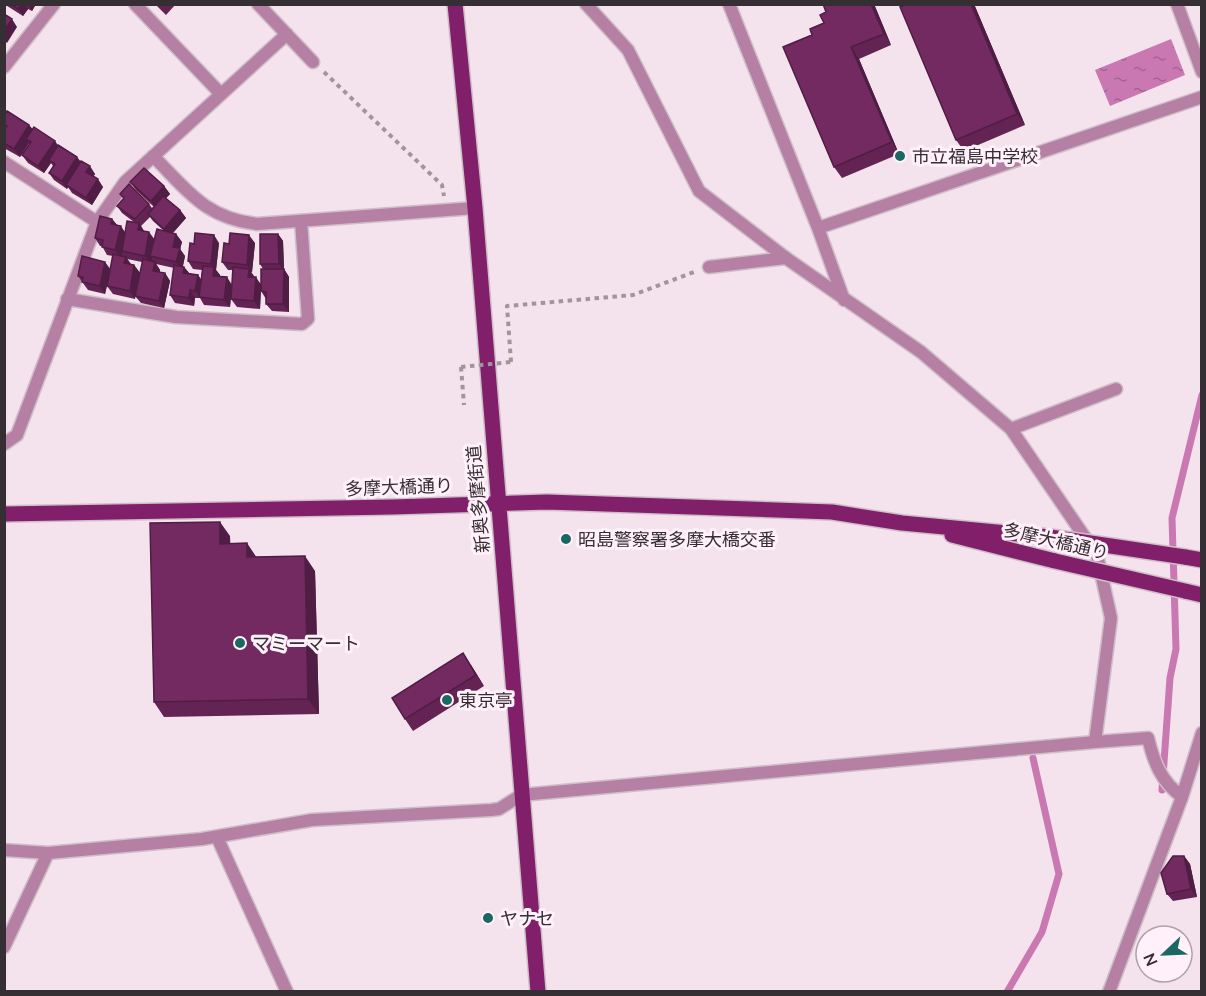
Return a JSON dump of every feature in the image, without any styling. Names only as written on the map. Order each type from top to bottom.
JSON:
[{"type":"main road","name":"新奥多摩街道","points":[[455,4],[475,208],[538,992]]},
{"type":"main road","name":"多摩大橋通り","points":[[4,514],[547,502],[760,507],[831,512],[902,523],[1050,537],[1202,560]]},
{"type":"main road","name":"多摩大橋通り","points":[[902,523],[1202,595]]},
{"type":"street","points":[[4,67],[54,4]]},
{"type":"street","points":[[135,4],[220,93]]},
{"type":"street","points":[[258,4],[313,62]]},
{"type":"street","points":[[586,4],[628,50],[699,191],[786,258],[921,352],[1011,429],[1097,555],[1111,618],[1095,742]]},
{"type":"street","points":[[729,4],[818,228],[844,300]]},
{"type":"street","points":[[1177,4],[1202,72]]},
{"type":"street","points":[[4,444],[17,435],[97,222],[125,182],[287,34]]},
{"type":"street","points":[[818,228],[1202,97]]},
{"type":"street","points":[[153,156],[202,205],[220,217],[257,224],[475,208]]},
{"type":"street","points":[[4,162],[97,222]]},
{"type":"street","points":[[67,299],[176,317],[302,324],[308,319],[301,221]]},
{"type":"street","points":[[709,267],[786,258]]},
{"type":"street","points":[[1011,429],[1116,389]]},
{"type":"street","points":[[1109,992],[1182,797],[1202,733]]},
{"type":"street","points":[[4,850],[48,853],[217,837],[312,820],[499,809],[521,795],[1148,738],[1154,764],[1170,788],[1182,797]]},
{"type":"street","points":[[217,837],[286,992]]},
{"type":"street","points":[[4,947],[48,853]]},
{"type":"path","points":[[313,62],[442,185],[446,209]]},
{"type":"path","points":[[464,405],[461,366],[511,362],[507,306],[633,294],[709,267]]},
{"type":"water","points":[[1171,39],[1185,75],[1110,106],[1095,70]]},
{"type":"building","points":[[11,4],[21,4],[18,9]]},
{"type":"building","points":[[823,4],[871,4],[884,34],[851,47],[892,142],[834,167],[783,47],[812,35],[810,29],[824,23],[820,15],[826,12]]},
{"type":"building","points":[[907,4],[971,4],[1017,114],[956,140],[900,7]]},
{"type":"building","points":[[4,14],[12,19],[4,31]]},
{"type":"building","points":[[7,111],[29,125],[14,149],[4,143],[4,131],[7,126],[4,124],[4,116]]},
{"type":"building","points":[[34,127],[55,141],[38,166],[22,155],[31,142],[26,139]]},
{"type":"building","points":[[58,145],[77,157],[62,181],[49,173],[55,164],[49,160]]},
{"type":"building","points":[[81,161],[90,166],[86,172],[98,179],[86,198],[66,185]]},
{"type":"building","points":[[144,168],[164,186],[151,201],[130,182]]},
{"type":"building","points":[[129,184],[149,204],[135,219],[117,206],[124,198],[120,194]]},
{"type":"building","points":[[163,196],[180,210],[164,229],[148,214]]},
{"type":"building","points":[[100,216],[112,219],[111,224],[121,226],[115,250],[102,247],[103,240],[95,238]]},
{"type":"building","points":[[127,221],[139,223],[138,230],[149,232],[145,256],[122,251]]},
{"type":"building","points":[[157,229],[176,234],[173,247],[180,248],[176,262],[150,256]]},
{"type":"building","points":[[195,233],[214,235],[211,264],[188,261],[190,243],[194,244]]},
{"type":"building","points":[[230,233],[249,235],[247,265],[222,262],[224,243],[229,244]]},
{"type":"building","points":[[260,234],[278,234],[279,264],[260,264]]},
{"type":"building","points":[[113,254],[126,257],[124,263],[134,265],[130,291],[107,286]]},
{"type":"building","points":[[82,256],[105,262],[100,286],[82,282],[83,277],[78,276]]},
{"type":"building","points":[[143,259],[155,262],[153,271],[165,273],[159,301],[135,296]]},
{"type":"building","points":[[174,265],[184,267],[183,273],[198,275],[195,291],[190,290],[189,298],[170,295]]},
{"type":"building","points":[[203,266],[214,267],[213,276],[227,277],[224,300],[199,297]]},
{"type":"building","points":[[233,267],[249,269],[248,277],[256,277],[254,301],[231,299]]},
{"type":"building","points":[[261,269],[284,269],[283,304],[266,304],[266,292],[261,291]]},
{"type":"building","name":"マミーマート","points":[[220,522],[220,544],[247,543],[247,557],[305,556],[308,699],[154,702],[150,523]]},
{"type":"building","points":[[463,653],[476,675],[405,719],[392,698]]},
{"type":"building","points":[[1173,856],[1184,856],[1191,889],[1167,894],[1161,873]]},
{"type":"waterway","points":[[1162,790],[1170,678],[1176,649],[1172,518],[1202,395]]},
{"type":"waterway","points":[[1007,992],[1042,932],[1059,874],[1033,758]]},
{"type":"place","name":"市立福島中学校","points":[[900,156]]},
{"type":"place","name":"昭島警察署多摩大橋交番","points":[[566,539]]},
{"type":"place","name":"マミーマート","points":[[240,643]]},
{"type":"place","name":"東京亭","points":[[447,700]]},
{"type":"place","name":"ヤナセ","points":[[488,918]]}]
